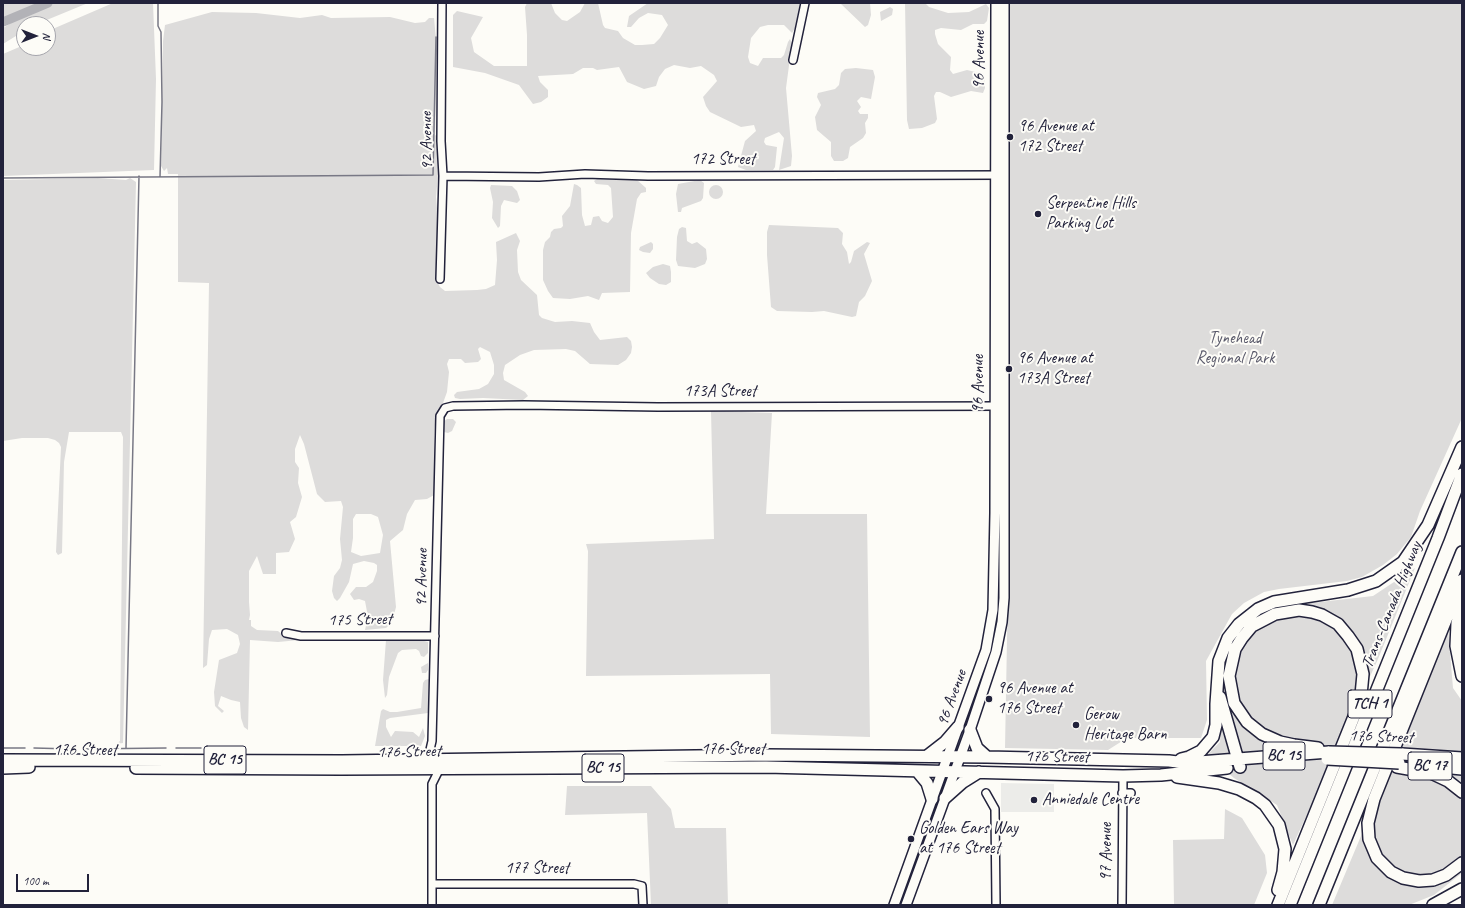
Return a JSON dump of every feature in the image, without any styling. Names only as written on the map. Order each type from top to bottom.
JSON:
[{"type":"highway","points":[[1169,761],[1195,755],[1205,748],[1213,737],[1216,725],[1220,661],[1228,638],[1243,620],[1258,608],[1284,599],[1348,590],[1376,581],[1403,562],[1428,526],[1462,447]]},
{"type":"highway","name":"Trans-Canada Highway","points":[[1290,905],[1438,538],[1462,474]]},
{"type":"highway","name":"TCH 1","points":[[1319,905],[1462,552]]},
{"type":"highway","points":[[1462,580],[1374,799],[1368,824],[1369,838],[1377,858],[1391,872],[1403,878],[1419,881],[1433,880],[1446,875],[1462,863]]},
{"type":"highway","points":[[1462,602],[1457,623],[1456,646],[1462,676]]},
{"type":"highway","points":[[1278,905],[1355,714],[1362,690],[1363,674],[1360,657],[1353,642],[1344,630],[1331,620],[1312,612],[1299,610],[1275,614],[1264,618],[1252,626],[1242,638],[1233,656],[1229,676],[1234,704],[1247,722],[1258,731],[1271,738],[1294,746],[1329,754]]},
{"type":"highway","points":[[1218,676],[1220,697],[1239,764]]},
{"type":"highway","points":[[927,756],[945,742],[958,727]]},
{"type":"highway","points":[[970,730],[977,748],[987,757]]},
{"type":"highway","name":"176 Street","points":[[3,760],[766,767],[1123,776],[1161,775],[1239,764],[1359,752],[1462,769]]},
{"type":"highway","name":"176 Street","points":[[1329,754],[1374,762],[1462,758]]},
{"type":"highway","name":"176 Street","points":[[443,764],[766,755],[987,757],[1239,764]]},
{"type":"highway","points":[[1402,760],[1462,764]]},
{"type":"highway","points":[[1402,760],[1448,781],[1462,792]]},
{"type":"highway","name":"176 Street","points":[[3,768],[423,764]]},
{"type":"highway","points":[[917,771],[927,783],[932,799]]},
{"type":"highway","points":[[945,798],[963,782],[979,772]]},
{"type":"highway","points":[[1161,775],[1205,781],[1239,789],[1256,798],[1265,805],[1279,825],[1285,849],[1283,872],[1273,905]]},
{"type":"highway","points":[[1433,905],[1462,889]]},
{"type":"main road","name":"96 Avenue","points":[[996,3],[1000,175]]},
{"type":"main road","name":"96 Avenue","points":[[906,905],[970,730],[996,652],[1002,622],[1004,598],[1000,406],[1000,175],[1004,3]]},
{"type":"main road","name":"96 Avenue","points":[[894,905],[986,650],[993,610],[1000,406]]},
{"type":"street","name":"92 Avenue","points":[[440,279],[443,176],[441,159],[442,3]]},
{"type":"street","points":[[793,60],[805,3]]},
{"type":"street","name":"172 Street","points":[[443,176],[524,178],[585,174],[644,176],[1000,175]]},
{"type":"street","name":"173A Street","points":[[440,416],[443,411],[449,407],[485,406],[1000,406]]},
{"type":"street","name":"92 Avenue","points":[[423,764],[429,754],[432,741],[440,416]]},
{"type":"street","name":"175 Street","points":[[286,633],[301,636],[435,636]]},
{"type":"street","points":[[432,741],[443,764],[432,784]]},
{"type":"street","points":[[423,764],[432,784],[432,905]]},
{"type":"street","name":"97 Avenue","points":[[1122,905],[1123,776]]},
{"type":"street","points":[[986,793],[995,809],[996,905]]},
{"type":"street","points":[[1122,793],[1131,793]]},
{"type":"street","name":"177 Street","points":[[432,884],[634,884],[642,886],[643,905]]},
{"type":"shaded area","points":[[1001,783],[1054,784],[1054,812],[1001,812]]},
{"type":"green space","points":[[4,3],[37,3],[3,19]]},
{"type":"green space","points":[[54,3],[88,3],[56,16],[25,16]]},
{"type":"green space","points":[[113,3],[153,3],[156,79],[154,170],[3,176],[3,54],[16,48],[16,56],[56,56],[56,28]]},
{"type":"green space","points":[[527,3],[551,3],[555,13],[562,20],[567,21],[580,12],[585,3],[598,3],[605,28],[618,31],[623,38],[635,45],[642,45],[654,44],[660,38],[668,25],[662,15],[648,13],[639,18],[631,27],[627,27],[629,16],[648,3],[800,3],[795,28],[792,33],[784,25],[768,25],[760,27],[751,38],[748,57],[750,63],[758,66],[763,58],[781,58],[784,55],[790,39],[792,43],[786,88],[792,156],[791,166],[779,170],[784,138],[779,132],[765,138],[764,142],[766,145],[777,147],[775,167],[773,170],[746,170],[738,167],[745,141],[756,131],[754,125],[741,127],[710,112],[703,97],[717,81],[714,75],[701,66],[690,68],[674,65],[665,69],[659,77],[656,86],[644,89],[627,82],[619,67],[597,70],[593,68],[583,68],[573,74],[538,76],[540,82],[548,90],[548,97],[541,102],[533,104],[519,85],[485,73],[453,67],[453,15],[457,11],[483,17],[471,38],[474,52],[494,66],[527,66],[525,7]]},
{"type":"green space","points":[[835,3],[870,3],[871,15],[868,25],[865,27],[841,4]]},
{"type":"green space","points":[[905,3],[925,3],[929,7],[948,13],[969,12],[986,4],[989,8],[987,21],[984,24],[973,24],[961,30],[941,28],[935,30],[938,44],[951,57],[950,70],[953,74],[967,70],[984,74],[985,88],[983,93],[971,91],[951,97],[940,92],[936,92],[934,96],[937,119],[935,123],[922,128],[909,129],[907,120]]},
{"type":"green space","name":"Tynehead Regional Park","points":[[1008,3],[1462,3],[1462,418],[1420,511],[1411,537],[1397,554],[1383,565],[1362,577],[1347,581],[1264,592],[1244,603],[1232,614],[1206,661],[1207,720],[1201,738],[1127,738],[1108,750],[1005,748],[1008,585]]},
{"type":"green space","points":[[890,7],[893,9],[892,15],[881,21],[880,12]]},
{"type":"green space","points":[[212,12],[256,13],[300,18],[322,15],[331,18],[390,17],[415,23],[425,22],[429,18],[434,18],[437,50],[435,135],[437,136],[438,175],[436,197],[438,218],[436,280],[440,287],[445,291],[477,290],[486,289],[495,285],[497,260],[496,242],[516,233],[520,241],[517,250],[518,272],[521,280],[537,295],[539,315],[542,318],[555,322],[572,321],[590,323],[600,340],[627,337],[631,341],[632,347],[631,353],[626,360],[618,365],[590,364],[575,351],[566,349],[534,350],[520,355],[505,365],[503,373],[504,380],[525,392],[528,396],[523,400],[455,398],[454,395],[457,392],[479,389],[488,384],[494,374],[494,365],[490,352],[480,347],[478,349],[481,359],[478,362],[465,363],[461,359],[449,359],[447,364],[449,372],[447,392],[443,403],[436,413],[434,436],[436,490],[434,495],[427,499],[415,500],[407,514],[403,530],[390,541],[396,607],[392,622],[386,628],[365,630],[368,617],[365,601],[359,599],[354,600],[350,594],[356,587],[366,587],[373,582],[377,571],[377,565],[374,563],[364,561],[353,564],[349,582],[340,598],[337,601],[334,598],[332,591],[334,576],[340,568],[342,560],[340,539],[343,507],[341,501],[325,502],[317,494],[304,444],[300,435],[295,449],[295,462],[299,468],[298,483],[302,497],[296,517],[290,522],[295,539],[289,552],[276,553],[276,574],[263,574],[257,556],[249,571],[249,620],[251,620],[251,626],[257,630],[278,631],[285,637],[299,640],[278,642],[250,640],[248,730],[244,727],[241,718],[240,702],[221,696],[218,706],[224,711],[222,713],[215,706],[214,692],[219,660],[237,653],[240,644],[238,635],[227,629],[212,630],[209,639],[207,665],[203,668],[209,283],[178,282],[178,174],[168,174],[167,168],[164,171],[161,166],[163,41],[165,25]],"holes":[[[356,514],[371,514],[378,517],[383,535],[380,553],[361,556],[351,552],[353,519]]]},
{"type":"green space","points":[[16,20],[16,36],[3,44],[3,28]]},
{"type":"green space","points":[[856,68],[873,70],[875,77],[871,99],[861,97],[857,101],[861,107],[858,111],[860,114],[868,114],[868,118],[865,123],[866,133],[863,138],[850,147],[848,158],[843,161],[834,161],[831,156],[831,142],[817,130],[815,117],[821,105],[817,97],[818,93],[835,89],[839,85],[841,73],[845,69]]},
{"type":"green space","points":[[98,178],[126,180],[130,178],[136,182],[123,743],[116,744],[120,741],[123,437],[121,432],[69,432],[64,462],[62,553],[58,555],[56,552],[61,447],[55,440],[48,438],[22,438],[3,441],[3,180]]},
{"type":"green space","points":[[597,179],[637,180],[646,188],[646,192],[641,193],[637,199],[631,233],[630,292],[602,293],[599,300],[588,296],[570,299],[553,298],[543,280],[543,250],[545,242],[550,237],[551,232],[554,229],[561,228],[563,226],[562,216],[570,206],[574,184],[581,188],[582,215],[585,226],[591,225],[593,217],[599,216],[602,221],[608,223],[613,217],[611,188],[608,185],[596,184],[594,181]]},
{"type":"green space","points":[[700,180],[704,183],[703,198],[701,201],[682,208],[681,212],[678,212],[676,194],[678,184]]},
{"type":"green space","points":[[491,185],[512,186],[517,191],[520,200],[517,203],[504,200],[501,206],[500,226],[498,228],[492,218],[493,202],[490,188]]},
{"type":"green space","points":[[713,185],[719,185],[723,189],[723,195],[719,199],[713,199],[709,195],[709,189]]},
{"type":"green space","points":[[769,225],[838,228],[843,233],[842,244],[847,252],[849,264],[854,251],[867,242],[870,243],[864,254],[872,281],[865,296],[859,302],[856,316],[852,317],[824,311],[777,311],[771,307],[767,255],[767,232]]},
{"type":"green space","points":[[682,227],[686,228],[687,241],[692,244],[697,242],[706,249],[707,259],[705,264],[695,268],[678,266],[676,260],[677,237],[679,229]]},
{"type":"green space","points":[[651,242],[653,244],[653,249],[650,253],[639,250],[640,247]]},
{"type":"green space","points":[[663,264],[670,266],[671,272],[671,282],[666,285],[659,284],[650,278],[646,273],[653,267]]},
{"type":"green space","points":[[711,411],[772,413],[766,514],[867,514],[870,737],[771,734],[770,674],[586,676],[588,551],[586,544],[714,539]]},
{"type":"green space","points":[[447,419],[453,419],[456,422],[452,431],[448,433],[444,432],[443,429],[443,422]]},
{"type":"green space","points":[[1415,568],[1378,659],[1293,845],[1277,805],[1234,778],[1207,755],[1220,742],[1223,684],[1233,638],[1267,608],[1373,596]]},
{"type":"green space","points":[[1448,629],[1453,688],[1462,701],[1462,873],[1434,895],[1409,905],[1332,905]]},
{"type":"green space","points":[[409,637],[428,642],[428,653],[424,657],[421,656],[419,651],[416,649],[402,650],[398,653],[389,677],[387,695],[385,698],[383,680],[386,640]]},
{"type":"green space","points":[[428,663],[428,670],[426,673],[422,673],[421,667]]},
{"type":"green space","points":[[429,679],[428,713],[390,718],[386,720],[386,727],[391,737],[395,731],[413,732],[419,737],[423,728],[425,736],[421,746],[375,746],[381,711],[383,709],[390,712],[397,712],[421,708],[423,683],[425,680]]},
{"type":"green space","points":[[567,786],[651,786],[671,809],[675,828],[726,828],[728,905],[651,905],[647,813],[565,815]]},
{"type":"green space","points":[[1225,809],[1242,818],[1265,855],[1267,873],[1254,905],[1174,905],[1173,840],[1224,839]]},
{"type":"waterway","points":[[3,22],[48,3]]},
{"type":"waterway","points":[[158,3],[158,26],[161,32],[162,102],[160,177]]},
{"type":"waterway","points":[[3,178],[433,175],[436,37]]},
{"type":"waterway","points":[[126,748],[139,176]]},
{"type":"waterway","points":[[3,748],[25,748]]},
{"type":"waterway","points":[[34,748],[72,749]]},
{"type":"waterway","points":[[82,749],[166,748]]},
{"type":"waterway","points":[[176,748],[201,748]]},
{"type":"place","name":"96 Avenue at 172 Street","points":[[1010,137]]},
{"type":"place","name":"Serpentine Hills Parking Lot","points":[[1038,214]]},
{"type":"place","name":"96 Avenue at 173A Street","points":[[1009,369]]},
{"type":"place","name":"96 Avenue at 176 Street","points":[[989,699]]},
{"type":"place","name":"Gerow Heritage Barn","points":[[1076,725]]},
{"type":"place","name":"Anniedale Centre","points":[[1034,800]]},
{"type":"place","name":"Golden Ears Way at 176 Street","points":[[911,839]]}]
